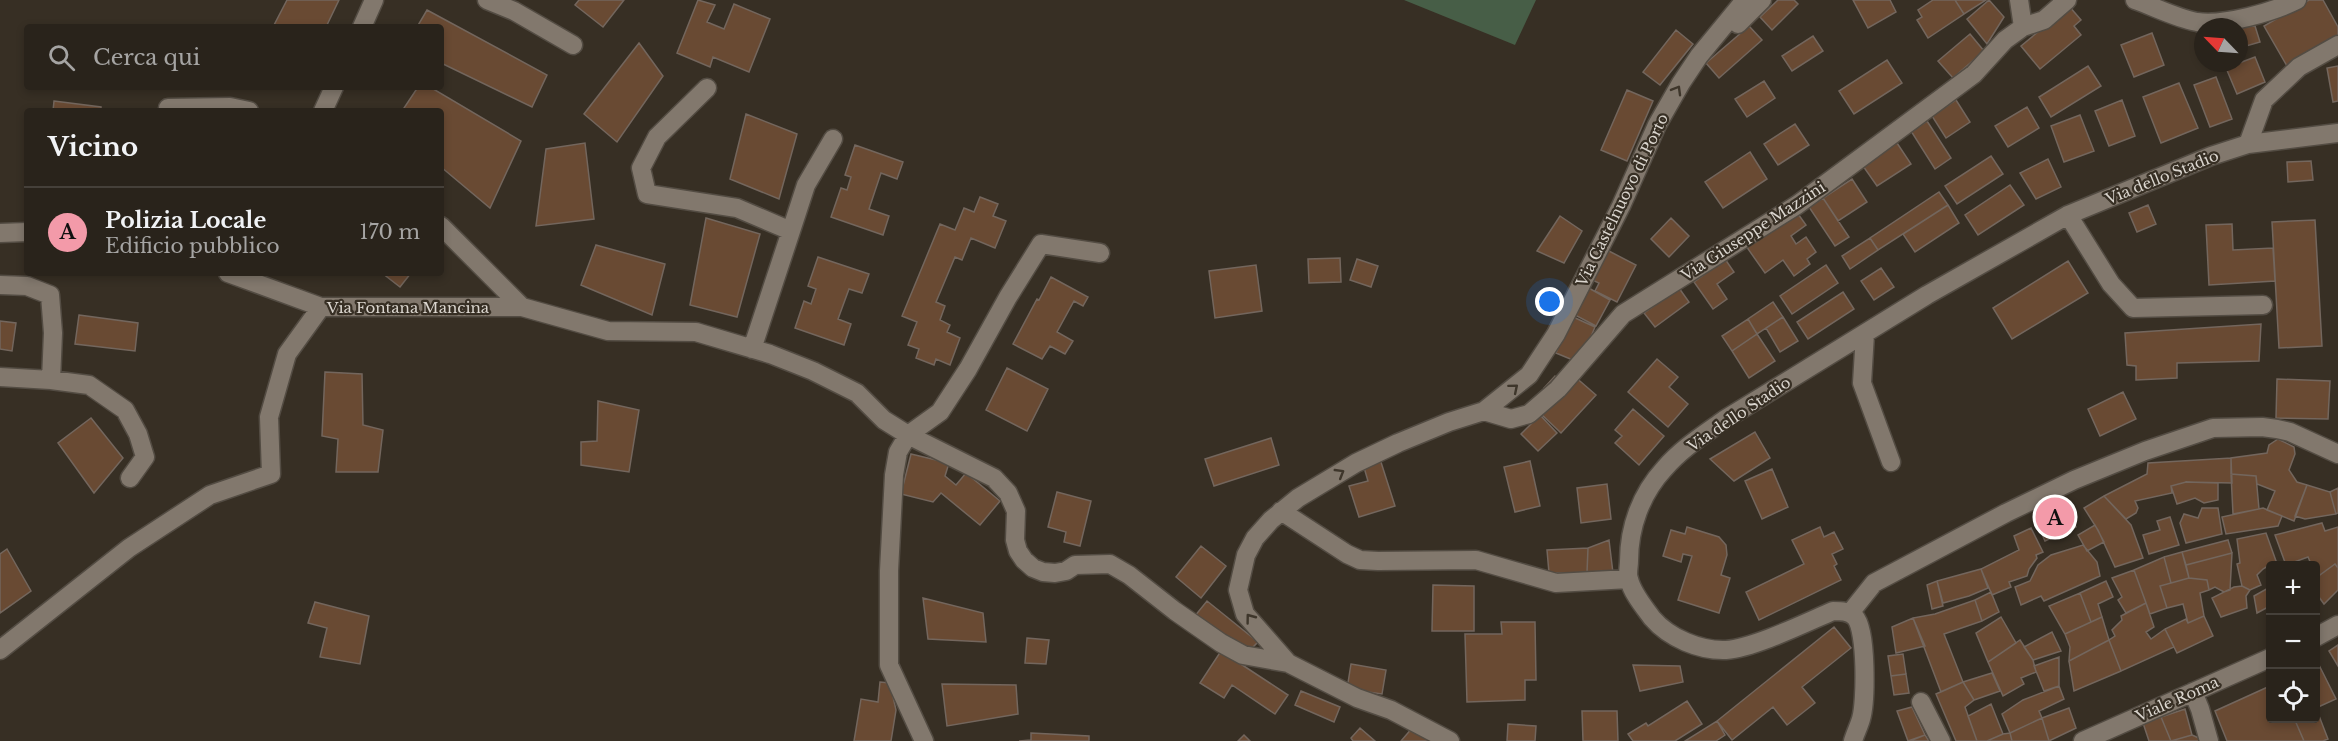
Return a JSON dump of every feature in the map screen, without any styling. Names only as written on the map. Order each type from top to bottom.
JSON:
[{"type":"street","points":[[363,24],[374,0]]},
{"type":"street","points":[[487,0],[514,11],[573,45]]},
{"type":"street","name":"Via Castelnuovo di Porto","points":[[1450,741],[1391,710],[1357,698],[1288,663],[1245,614],[1238,590],[1246,555],[1254,538],[1281,510],[1298,498],[1356,463],[1449,422],[1484,411],[1529,375],[1556,334],[1621,206],[1657,125],[1699,56],[1744,0]]},
{"type":"street","points":[[1699,56],[1701,61],[1762,0]]},
{"type":"street","points":[[2019,0],[2023,27]]},
{"type":"street","name":"Via Giuseppe Mazzini","points":[[1484,411],[1511,419],[1529,414],[1558,389],[1623,314],[1797,205],[1974,74],[2005,40],[2023,27],[2044,20],[2067,0]]},
{"type":"street","points":[[2135,0],[2188,20],[2200,22],[2248,18],[2282,8],[2297,0]]},
{"type":"street","points":[[2248,144],[2264,100],[2299,68],[2338,45]]},
{"type":"street","points":[[706,88],[657,137],[641,168],[647,194],[737,208],[791,231]]},
{"type":"street","points":[[324,108],[333,90]]},
{"type":"street","points":[[168,108],[235,108]]},
{"type":"street","name":"Via dello Stadio","points":[[1850,613],[1842,610],[1833,611],[1748,645],[1725,650],[1701,647],[1677,638],[1658,625],[1641,605],[1629,579],[1629,542],[1636,514],[1647,492],[1664,469],[1692,443],[1724,420],[1927,295],[2068,215],[2211,156],[2248,144],[2338,132]]},
{"type":"street","points":[[752,349],[806,185],[833,139]]},
{"type":"street","points":[[2068,215],[2111,284],[2133,309],[2263,304]]},
{"type":"street","name":"Via Fontana Mancina","points":[[444,229],[522,308]]},
{"type":"street","points":[[0,233],[24,232]]},
{"type":"street","points":[[924,741],[889,665],[889,571],[894,475],[898,452],[908,435],[940,412],[968,369],[1041,244],[1100,253]]},
{"type":"street","name":"Via Fontana Mancina","points":[[236,276],[321,307],[522,308],[608,331],[696,332],[813,371],[858,393],[885,420],[908,435],[994,478],[1008,493],[1016,511],[1015,540],[1018,551],[1033,568],[1054,573],[1066,571],[1075,565],[1110,564],[1129,575],[1221,643],[1243,655],[1288,663]]},
{"type":"street","points":[[0,285],[27,286],[50,295],[53,333],[51,380]]},
{"type":"street","points":[[0,650],[129,548],[210,495],[271,474],[269,417],[284,364],[287,354],[321,307]]},
{"type":"street","points":[[1865,334],[1862,383],[1891,462]]},
{"type":"street","points":[[0,377],[51,380],[89,386],[125,410],[138,434],[145,457],[130,478]]},
{"type":"street","points":[[1853,741],[1862,717],[1864,657],[1862,628],[1850,613],[1874,583],[2074,480],[2145,451],[2213,428],[2262,427],[2290,432],[2338,454]]},
{"type":"street","points":[[1281,510],[1347,554],[1360,560],[1476,560],[1556,583],[1629,579]]},
{"type":"street","points":[[2320,636],[2338,625]]},
{"type":"street","name":"Viale Roma","points":[[2083,741],[2266,660]]},
{"type":"street","points":[[2193,692],[2209,741]]},
{"type":"street","points":[[1922,702],[1941,741]]},
{"type":"green space","points":[[1404,0],[1536,0],[1515,45]]},
{"type":"building","points":[[287,0],[339,0],[327,24],[275,24]]},
{"type":"building","points":[[579,0],[624,0],[603,27],[575,5]]},
{"type":"building","points":[[698,0],[715,5],[707,22],[724,29],[734,4],[770,19],[749,72],[713,57],[710,67],[677,53]]},
{"type":"building","points":[[1778,0],[1794,0],[1798,4],[1772,30],[1760,17]]},
{"type":"building","points":[[1853,0],[1890,0],[1896,12],[1868,28]]},
{"type":"building","points":[[1933,0],[1955,0],[1964,14],[1928,38],[1917,20],[1922,17],[1918,10]]},
{"type":"building","points":[[1955,0],[1986,0],[1964,14]]},
{"type":"building","points":[[1989,0],[2004,17],[1987,44],[1967,19]]},
{"type":"building","points":[[2309,0],[2323,0],[2338,27],[2338,35],[2287,66],[2264,26]]},
{"type":"building","points":[[2069,6],[2081,20],[2074,26],[2081,35],[2040,69],[2021,46]]},
{"type":"building","points":[[427,10],[547,75],[532,107],[444,64],[444,24],[419,24]]},
{"type":"building","points":[[1749,26],[1762,40],[1719,78],[1706,63]]},
{"type":"building","points":[[2248,26],[2255,26],[2260,42],[2248,45]]},
{"type":"building","points":[[1676,30],[1693,44],[1660,85],[1643,72]]},
{"type":"building","points":[[2152,33],[2164,65],[2134,77],[2121,45]]},
{"type":"building","points":[[1970,34],[1984,51],[1953,78],[1938,61]]},
{"type":"building","points":[[1813,36],[1823,51],[1792,71],[1782,56]]},
{"type":"building","points":[[639,43],[663,76],[617,142],[584,114]]},
{"type":"building","points":[[2255,57],[2265,82],[2237,94],[2228,72],[2248,72],[2248,60]]},
{"type":"building","points":[[1887,60],[1902,83],[1854,114],[1839,91]]},
{"type":"building","points":[[2088,66],[2101,86],[2051,117],[2039,97]]},
{"type":"building","points":[[2338,66],[2338,101],[2333,102],[2327,68]]},
{"type":"building","points":[[2216,77],[2232,119],[2210,127],[2194,85]]},
{"type":"building","points":[[1764,81],[1775,98],[1747,117],[1735,99]]},
{"type":"building","points":[[2179,83],[2198,128],[2161,143],[2143,97]]},
{"type":"building","points":[[416,90],[435,90],[521,141],[490,208],[444,170],[444,108],[404,108]]},
{"type":"building","points":[[1627,90],[1653,101],[1627,161],[1601,150]]},
{"type":"building","points":[[1956,100],[1970,122],[1946,138],[1932,116]]},
{"type":"building","points":[[2122,100],[2135,136],[2109,146],[2095,111]]},
{"type":"building","points":[[54,101],[101,107],[101,108],[53,108]]},
{"type":"building","points":[[2027,107],[2039,128],[2008,147],[1995,126]]},
{"type":"building","points":[[746,114],[797,134],[779,199],[730,179]]},
{"type":"building","points":[[2080,115],[2094,151],[2064,162],[2051,126]]},
{"type":"building","points":[[1927,121],[1951,158],[1935,169],[1911,131]]},
{"type":"building","points":[[1795,124],[1809,145],[1778,165],[1764,144]]},
{"type":"building","points":[[585,143],[594,219],[536,226],[546,149]]},
{"type":"building","points":[[1897,143],[1911,164],[1877,186],[1863,166]]},
{"type":"building","points":[[855,145],[903,162],[897,179],[881,173],[869,209],[889,216],[883,235],[831,217],[841,188],[847,190],[851,177],[845,175]]},
{"type":"building","points":[[1750,152],[1767,179],[1723,208],[1705,182]]},
{"type":"building","points":[[1991,156],[2003,174],[1957,204],[1945,186]]},
{"type":"building","points":[[2048,159],[2061,187],[2036,199],[2020,173]]},
{"type":"building","points":[[2311,161],[2313,180],[2288,182],[2287,162]]},
{"type":"building","points":[[1852,179],[1867,202],[1838,221],[1823,198]]},
{"type":"building","points":[[2010,185],[2024,205],[1978,235],[1965,215]]},
{"type":"building","points":[[1939,192],[1948,205],[1878,250],[1870,238]]},
{"type":"building","points":[[980,197],[998,204],[993,216],[1006,221],[995,248],[971,238],[962,260],[955,257],[936,302],[945,306],[940,320],[950,325],[947,332],[960,338],[950,365],[936,359],[934,365],[916,358],[919,349],[908,345],[917,322],[902,316],[940,224],[955,230],[964,208],[974,212]]},
{"type":"building","points":[[1823,198],[1849,237],[1835,246],[1809,207]]},
{"type":"building","points":[[1948,205],[1959,223],[1915,252],[1903,234]]},
{"type":"building","points":[[2148,205],[2156,224],[2137,232],[2129,213]]},
{"type":"building","points":[[1796,211],[1806,225],[1791,236],[1796,244],[1806,237],[1816,252],[1807,259],[1810,264],[1794,276],[1783,260],[1765,273],[1746,246]]},
{"type":"building","points":[[1560,216],[1582,231],[1564,263],[1537,251]]},
{"type":"building","points":[[706,218],[760,234],[737,317],[690,305]]},
{"type":"building","points":[[1671,218],[1689,236],[1669,257],[1651,239]]},
{"type":"building","points":[[2315,220],[2322,346],[2279,348],[2272,222]]},
{"type":"building","points":[[2232,224],[2233,250],[2273,248],[2275,281],[2209,285],[2206,225]]},
{"type":"building","points":[[1870,238],[1878,250],[1850,269],[1842,256]]},
{"type":"building","points":[[596,245],[665,264],[652,315],[581,285]]},
{"type":"building","points":[[1605,249],[1636,265],[1617,302],[1595,291],[1599,283],[1590,279]]},
{"type":"building","points":[[818,257],[869,274],[862,293],[849,289],[838,319],[851,324],[844,345],[795,328],[804,301],[811,304],[816,289],[808,286]]},
{"type":"building","points":[[1340,258],[1341,282],[1309,283],[1308,259]]},
{"type":"building","points":[[1357,259],[1378,266],[1371,287],[1350,280]]},
{"type":"building","points":[[1725,259],[1734,272],[1717,284],[1727,299],[1713,309],[1694,282]]},
{"type":"building","points":[[2068,261],[2088,293],[2012,339],[1993,308]]},
{"type":"building","points":[[1256,265],[1262,311],[1215,318],[1209,271]]},
{"type":"building","points":[[1826,265],[1838,283],[1792,314],[1780,296]]},
{"type":"building","points":[[1881,268],[1894,287],[1874,300],[1861,281]]},
{"type":"building","points":[[386,276],[409,276],[400,287]]},
{"type":"building","points":[[1051,277],[1088,297],[1083,306],[1074,301],[1057,332],[1073,341],[1065,354],[1050,346],[1042,359],[1013,344]]},
{"type":"building","points":[[1587,287],[1610,300],[1596,326],[1573,314]]},
{"type":"building","points":[[1679,288],[1689,302],[1655,327],[1644,313]]},
{"type":"building","points":[[1843,292],[1854,309],[1808,339],[1797,322]]},
{"type":"building","points":[[1773,302],[1783,317],[1757,334],[1748,319]]},
{"type":"building","points":[[79,315],[138,323],[135,351],[75,344]]},
{"type":"building","points":[[1571,316],[1595,327],[1580,363],[1556,353]]},
{"type":"building","points":[[1783,317],[1798,341],[1780,352],[1766,328]]},
{"type":"building","points":[[1748,319],[1757,334],[1732,351],[1722,336]]},
{"type":"building","points":[[0,321],[16,323],[12,351],[0,349]]},
{"type":"building","points":[[2261,324],[2259,361],[2177,363],[2177,378],[2136,380],[2136,366],[2127,365],[2125,333]]},
{"type":"building","points":[[1757,334],[1775,361],[1749,378],[1732,351]]},
{"type":"building","points":[[1657,359],[1678,377],[1669,387],[1688,404],[1668,427],[1628,392]]},
{"type":"building","points":[[1007,368],[1048,389],[1027,431],[986,410]]},
{"type":"building","points":[[325,372],[362,374],[363,425],[383,430],[378,472],[336,472],[338,439],[322,436]]},
{"type":"building","points":[[1573,375],[1596,395],[1561,433],[1539,412],[1553,397],[1544,388],[1555,376],[1564,385]]},
{"type":"building","points":[[2277,379],[2330,381],[2328,419],[2276,418]]},
{"type":"building","points":[[2123,392],[2136,419],[2100,436],[2088,409]]},
{"type":"building","points":[[598,401],[639,410],[629,472],[581,465],[581,442],[597,441]]},
{"type":"building","points":[[1633,409],[1664,436],[1639,465],[1615,443],[1622,436],[1615,430]]},
{"type":"building","points":[[1540,415],[1557,433],[1538,451],[1521,434]]},
{"type":"building","points":[[91,418],[123,458],[94,493],[58,443]]},
{"type":"building","points":[[1755,432],[1770,458],[1734,481],[1710,459]]},
{"type":"building","points":[[1271,438],[1279,465],[1214,486],[1205,459]]},
{"type":"building","points":[[2278,439],[2294,447],[2295,454],[2289,470],[2297,482],[2307,485],[2294,521],[2267,510],[2275,491],[2257,484],[2256,476],[2231,474],[2231,458],[2267,453],[2269,445]]},
{"type":"building","points":[[911,454],[949,463],[945,476],[956,485],[966,473],[1000,501],[980,525],[941,493],[933,502],[901,494]]},
{"type":"building","points":[[2231,458],[2232,483],[2186,482],[2171,486],[2172,493],[2135,501],[2138,508],[2136,513],[2126,519],[2104,496],[2147,474],[2148,463]]},
{"type":"building","points":[[1380,459],[1395,506],[1359,517],[1349,486],[1368,481],[1363,464]]},
{"type":"building","points":[[1530,461],[1540,506],[1515,512],[1504,467]]},
{"type":"building","points":[[1772,469],[1788,507],[1762,519],[1745,481]]},
{"type":"building","points":[[2231,474],[2256,476],[2259,509],[2233,514]]},
{"type":"building","points":[[2186,482],[2218,483],[2218,500],[2204,503],[2195,498],[2177,504],[2171,486]]},
{"type":"building","points":[[1607,484],[1611,519],[1581,523],[1577,488]]},
{"type":"building","points":[[2307,485],[2330,492],[2336,514],[2305,519],[2295,516]]},
{"type":"building","points":[[2338,488],[2338,513],[2336,514],[2330,492]]},
{"type":"building","points":[[1057,492],[1091,501],[1080,546],[1064,542],[1066,532],[1048,527]]},
{"type":"building","points":[[2104,496],[2131,525],[2143,558],[2115,567],[2098,530],[2084,508]]},
{"type":"building","points":[[2202,508],[2218,508],[2222,534],[2186,543],[2180,523],[2184,514],[2198,518]]},
{"type":"building","points":[[2263,508],[2282,516],[2278,526],[2226,534],[2222,517]]},
{"type":"building","points":[[2068,511],[2076,527],[2045,541],[2038,525]]},
{"type":"building","points":[[2170,517],[2179,545],[2149,554],[2143,535],[2160,530],[2157,521]]},
{"type":"building","points":[[2322,523],[2325,531],[2338,527],[2338,568],[2335,564],[2320,575],[2320,561],[2310,561],[2308,557],[2297,561],[2285,561],[2275,535]]},
{"type":"building","points":[[2095,525],[2104,542],[2087,551],[2078,535]]},
{"type":"building","points":[[1687,527],[1719,537],[1726,545],[1727,555],[1721,575],[1730,578],[1719,613],[1678,600],[1692,556],[1683,554],[1681,562],[1663,556],[1671,530],[1685,534]]},
{"type":"building","points":[[1820,527],[1824,537],[1834,532],[1843,549],[1832,554],[1837,564],[1834,566],[1841,580],[1759,620],[1746,592],[1804,564],[1792,540]]},
{"type":"building","points":[[2031,528],[2043,552],[2036,555],[2037,558],[2027,576],[2009,582],[2011,587],[1992,595],[1981,569],[2019,550],[2014,536]]},
{"type":"building","points":[[2266,533],[2276,561],[2266,561],[2266,567],[2257,575],[2261,585],[2250,590],[2242,586],[2237,564],[2240,563],[2237,539]]},
{"type":"building","points":[[1609,540],[1613,573],[1587,573],[1588,548]]},
{"type":"building","points":[[2228,540],[2232,553],[2186,565],[2182,552]]},
{"type":"building","points":[[2083,545],[2097,562],[2100,576],[2044,601],[2041,596],[2021,605],[2015,587],[2030,581],[2038,565],[2051,555]]},
{"type":"building","points":[[1201,546],[1226,566],[1201,598],[1176,577]]},
{"type":"building","points":[[1588,548],[1587,573],[1549,573],[1547,550]]},
{"type":"building","points":[[7,549],[31,591],[0,613],[0,554]]},
{"type":"building","points":[[2182,552],[2189,578],[2171,583],[2164,557]]},
{"type":"building","points":[[2232,553],[2230,590],[2224,592],[2215,587],[2209,590],[2207,580],[2189,578],[2186,565]]},
{"type":"building","points":[[2164,557],[2171,583],[2160,586],[2167,608],[2150,614],[2134,570]]},
{"type":"building","points":[[2335,564],[2338,568],[2338,590],[2324,604],[2320,598],[2320,575]]},
{"type":"building","points":[[1981,569],[1988,588],[1943,603],[1937,581]]},
{"type":"building","points":[[2134,570],[2146,603],[2126,613],[2118,600],[2122,597],[2112,578]]},
{"type":"building","points":[[2189,578],[2207,580],[2209,590],[2200,593],[2204,616],[2188,623],[2183,604],[2167,608],[2160,586]]},
{"type":"building","points":[[1937,581],[1943,606],[1932,609],[1927,585]]},
{"type":"building","points":[[2106,581],[2113,597],[2098,604],[2102,617],[2091,622],[2080,593]]},
{"type":"building","points":[[1433,585],[1474,586],[1474,631],[1432,631]]},
{"type":"building","points":[[2242,586],[2250,590],[2246,596],[2247,608],[2221,617],[2212,598],[2234,587]]},
{"type":"building","points":[[2266,589],[2266,608],[2257,613],[2254,596]]},
{"type":"building","points":[[1991,592],[1999,612],[1982,621],[1975,600]]},
{"type":"building","points":[[2080,593],[2091,622],[2065,634],[2049,606]]},
{"type":"building","points":[[923,598],[983,613],[986,642],[928,639]]},
{"type":"building","points":[[1975,600],[1982,621],[1944,634],[1963,682],[1941,692],[1913,618],[1935,614]]},
{"type":"building","points":[[1207,601],[1258,642],[1248,652],[1194,617]]},
{"type":"building","points":[[315,602],[369,616],[360,664],[320,657],[327,628],[308,623]]},
{"type":"building","points":[[2146,603],[2154,627],[2146,632],[2151,639],[2165,629],[2174,647],[2121,671],[2109,640],[2115,636],[2112,630],[2122,620],[2121,616]]},
{"type":"building","points":[[2204,616],[2213,636],[2177,653],[2165,629],[2186,619],[2188,623]]},
{"type":"building","points":[[2001,617],[2016,643],[1988,662],[1976,633]]},
{"type":"building","points":[[2102,617],[2109,640],[2069,661],[2070,647],[2065,634]]},
{"type":"building","points":[[1913,618],[1925,646],[1896,653],[1892,627]]},
{"type":"building","points":[[1501,622],[1535,622],[1536,680],[1525,680],[1525,700],[1467,702],[1465,634],[1502,634]]},
{"type":"building","points":[[1834,627],[1851,648],[1802,687],[1815,703],[1787,725],[1773,707],[1732,740],[1717,721]]},
{"type":"building","points":[[2052,632],[2061,651],[2033,660],[2024,647]]},
{"type":"building","points":[[1027,638],[1049,640],[1046,664],[1025,663]]},
{"type":"building","points":[[2020,640],[2033,660],[2036,672],[2021,678],[2024,684],[2003,696],[1988,662]]},
{"type":"building","points":[[2109,640],[2121,671],[2074,691],[2069,661]]},
{"type":"building","points":[[2338,645],[2338,666],[2329,651]]},
{"type":"building","points":[[1221,651],[1288,695],[1275,714],[1232,685],[1224,698],[1200,683]]},
{"type":"building","points":[[1903,654],[1906,674],[1891,676],[1888,656]]},
{"type":"building","points":[[2059,657],[2059,686],[2044,691],[2034,666]]},
{"type":"building","points":[[1351,664],[1386,670],[1382,694],[1347,689]]},
{"type":"building","points":[[1633,665],[1680,666],[1683,682],[1640,691]]},
{"type":"building","points":[[2320,667],[2336,699],[2320,706]]},
{"type":"building","points":[[1992,673],[2000,691],[1974,700],[1963,682]]},
{"type":"building","points":[[1906,674],[1909,693],[1894,695],[1891,676]]},
{"type":"building","points":[[880,682],[890,683],[896,710],[891,741],[854,741],[861,699],[878,702]]},
{"type":"building","points":[[1963,682],[1974,700],[1965,707],[1977,741],[1956,741],[1936,694]]},
{"type":"building","points":[[942,684],[1016,685],[1018,714],[947,726]]},
{"type":"building","points":[[2059,686],[2064,699],[2039,711],[2042,718],[2010,733],[2002,714],[2023,700]]},
{"type":"building","points":[[2266,688],[2266,723],[2296,723],[2304,741],[2227,741],[2215,711]]},
{"type":"building","points":[[1301,691],[1340,707],[1334,722],[1295,705]]},
{"type":"building","points":[[1687,701],[1702,724],[1675,741],[1633,741],[1628,734],[1646,723],[1648,726]]},
{"type":"building","points":[[1991,704],[2003,734],[1987,741],[1977,741],[1968,716]]},
{"type":"building","points":[[1912,707],[1925,735],[1908,741],[1897,711]]},
{"type":"building","points":[[2069,708],[2076,728],[2049,741],[2042,718]]},
{"type":"building","points":[[2185,709],[2192,735],[2171,741],[2161,717]]},
{"type":"building","points":[[1582,711],[1617,711],[1618,741],[1583,741]]},
{"type":"building","points":[[2161,717],[2171,741],[2149,741],[2143,723]]},
{"type":"building","points":[[2042,718],[2049,741],[2012,741],[2010,733]]},
{"type":"building","points":[[2320,718],[2328,739],[2304,741],[2296,723],[2320,723]]},
{"type":"building","points":[[1717,721],[1725,735],[1716,741],[1685,741]]},
{"type":"building","points":[[1508,724],[1536,726],[1535,741],[1507,741]]},
{"type":"building","points":[[1413,727],[1429,741],[1401,741]]},
{"type":"building","points":[[1360,728],[1375,741],[1353,741],[1351,738]]},
{"type":"building","points":[[1031,733],[1089,736],[1089,741],[1019,741],[1031,740]]},
{"type":"building","points":[[2010,733],[2012,741],[1987,741],[2003,734]]},
{"type":"building","points":[[1244,735],[1250,741],[1238,741]]},
{"type":"building","points":[[1925,735],[1929,741],[1910,741]]},
{"type":"building","points":[[2192,735],[2199,738],[2199,741],[2171,741]]},
{"type":"place","name":"Polizia Locale","points":[[2055,517]]}]
